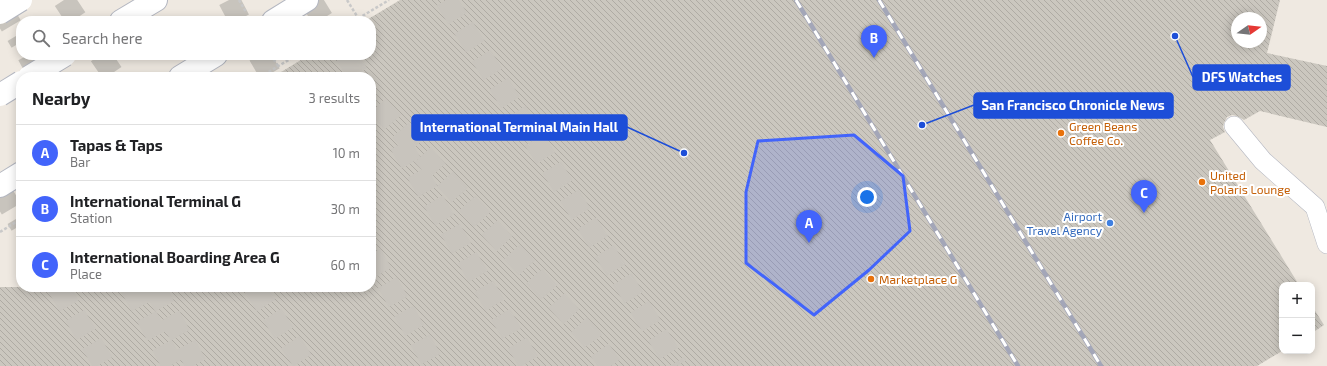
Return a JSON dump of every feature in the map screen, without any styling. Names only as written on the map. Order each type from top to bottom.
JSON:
[{"type":"street","points":[[0,13],[21,0]]},
{"type":"street","points":[[129,16],[156,0]]},
{"type":"street","points":[[280,16],[307,0]]},
{"type":"street","points":[[37,72],[57,60]]},
{"type":"street","points":[[188,72],[208,60]]},
{"type":"street","points":[[0,95],[16,85]]},
{"type":"street","points":[[0,186],[16,176]]},
{"type":"lane","points":[[1234,126],[1263,161],[1321,204],[1327,244]]},
{"type":"path","points":[[347,0],[357,16]]},
{"type":"path","points":[[365,16],[389,0]]},
{"type":"path","points":[[274,60],[278,66]]},
{"type":"path","points":[[268,72],[288,60]]},
{"type":"path","points":[[0,232],[16,223]]},
{"type":"highlighted area","points":[[854,135],[903,176],[910,231],[869,270],[814,315],[746,263],[746,192],[758,141]]},
{"type":"building","points":[[400,0],[1280,0],[1267,53],[1327,66],[1327,127],[1260,111],[1244,120],[1232,115],[1227,117],[1223,127],[1225,132],[1210,140],[1297,282],[1279,282],[1279,353],[1257,366],[0,366],[0,287],[16,287],[16,292],[376,292],[376,72],[281,72],[301,60],[376,60],[376,16],[373,16]]},
{"type":"building","points":[[1315,311],[1324,325],[1315,331]]},
{"type":"tunnel","points":[[64,0],[75,16]]},
{"type":"tunnel","points":[[229,0],[237,16]]},
{"type":"tunnel","points":[[311,0],[321,16]]},
{"type":"tunnel","points":[[446,0],[677,366]]},
{"type":"tunnel","points":[[0,7],[16,34]]},
{"type":"tunnel","points":[[31,60],[37,72]]},
{"type":"tunnel","points":[[103,60],[112,72]]},
{"type":"tunnel","points":[[262,60],[269,72]]},
{"type":"tunnel","points":[[349,60],[357,72]]},
{"type":"tunnel","points":[[378,106],[591,338],[611,366]]},
{"type":"tunnel","points":[[400,144],[531,366]]},
{"type":"tunnel","points":[[0,190],[16,217]]},
{"type":"tunnel","points":[[376,263],[435,366]]},
{"type":"tunnel","points":[[61,292],[105,366]]},
{"type":"tunnel","points":[[134,292],[173,366]]},
{"type":"tunnel","points":[[157,292],[197,366]]},
{"type":"tunnel","points":[[257,292],[306,366]]},
{"type":"railway","points":[[796,0],[1018,366]]},
{"type":"railway","points":[[879,0],[1101,366]]},
{"type":"place","name":"DFS Watches","points":[[1175,36]]},
{"type":"place","name":"International Terminal G","points":[[874,58]]},
{"type":"place","name":"San Francisco Chronicle News","points":[[922,125]]},
{"type":"place","name":"Green Beans Coffee Co.","points":[[1061,133]]},
{"type":"place","name":"International Terminal Main Hall","points":[[684,153]]},
{"type":"place","name":"United Polaris Lounge","points":[[1202,182]]},
{"type":"place","name":"International Boarding Area G","points":[[1144,213]]},
{"type":"place","name":"Airport Travel Agency","points":[[1110,223]]},
{"type":"place","name":"Tapas & Taps","points":[[809,243]]},
{"type":"place","name":"Marketplace G","points":[[871,279]]}]
